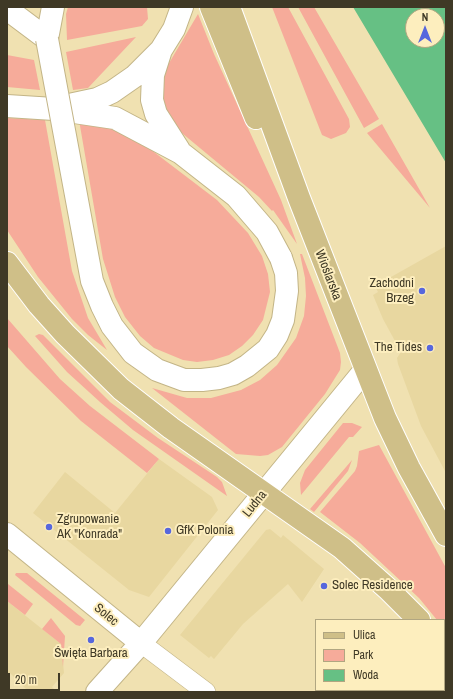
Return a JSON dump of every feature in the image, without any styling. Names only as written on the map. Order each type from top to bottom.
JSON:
[{"type":"main road","points":[[7,106],[54,109],[115,118],[181,153],[236,196],[267,232],[281,258],[286,273],[287,291],[283,320],[277,335],[268,349],[247,366],[233,374],[219,378],[184,380],[157,370],[133,353],[112,326],[92,281],[48,39],[53,7]]},
{"type":"main road","points":[[54,109],[98,98],[112,92],[135,76],[161,50],[174,29],[182,7]]},
{"type":"main road","points":[[211,7],[270,152],[299,198]]},
{"type":"main road","name":"Wioślarska","points":[[229,7],[299,198],[365,370],[396,443],[446,535]]},
{"type":"main road","points":[[7,9],[48,39]]},
{"type":"main road","points":[[161,50],[153,75],[152,100],[156,114],[181,153]]},
{"type":"main road","points":[[7,263],[39,305],[64,334],[121,389],[171,428],[264,492],[359,562],[418,619]]},
{"type":"main road","name":"Ludna","points":[[97,692],[141,643],[264,492],[310,439],[365,370]]},
{"type":"main road","name":"Solec","points":[[7,534],[141,643]]},
{"type":"street","name":"Solec","points":[[141,643],[206,692]]},
{"type":"shaded area","points":[[446,246],[446,473],[421,426],[398,364],[397,358],[401,352],[383,319],[373,295],[378,292],[375,286]]},
{"type":"shaded area","points":[[159,459],[212,497],[218,510],[149,597],[129,590],[33,513],[65,472],[115,513]]},
{"type":"shaded area","points":[[270,529],[281,538],[283,535],[324,569],[302,602],[288,584],[243,624],[214,659],[211,656],[209,658],[180,635],[266,530]]},
{"type":"shaded area","points":[[7,601],[61,644],[64,673],[52,687],[57,692],[29,692],[10,673],[7,676]]},
{"type":"green space","points":[[68,7],[147,7],[148,19],[142,26],[67,40],[66,14]]},
{"type":"green space","points":[[272,7],[288,7],[349,119],[350,127],[346,133],[331,139],[322,135]]},
{"type":"green space","points":[[298,7],[314,7],[379,119],[364,128]]},
{"type":"green space","points":[[198,14],[214,54],[281,200],[297,244],[273,210],[272,211],[259,197],[171,124],[161,107],[162,75]]},
{"type":"green space","points":[[136,37],[88,88],[73,90],[66,52]]},
{"type":"green space","points":[[7,55],[34,60],[40,90],[7,87]]},
{"type":"green space","points":[[7,118],[45,120],[72,271],[88,318],[107,350],[88,335],[72,319],[38,277],[7,230]]},
{"type":"green space","points":[[79,120],[100,121],[129,133],[217,200],[248,233],[262,256],[268,274],[270,292],[263,320],[253,335],[242,346],[229,355],[213,360],[197,362],[183,360],[154,348],[140,336],[125,317],[115,297],[103,259]]},
{"type":"green space","points":[[382,124],[430,208],[367,133]]},
{"type":"green space","points":[[300,254],[302,254],[340,353],[340,370],[325,394],[282,447],[268,455],[260,456],[236,454],[152,388],[187,398],[211,398],[241,390],[260,380],[277,365],[296,338],[304,316],[306,296],[305,278]]},
{"type":"green space","points":[[7,318],[60,379],[90,406],[159,459],[147,473],[81,421],[26,367],[7,346]]},
{"type":"green space","points":[[39,334],[43,335],[110,402],[158,438],[217,477],[222,482],[227,496],[133,430],[100,402],[67,372],[35,336]]},
{"type":"green space","points":[[343,423],[352,423],[362,427],[353,437],[349,437],[301,495],[300,483],[305,470]]},
{"type":"green space","points":[[379,445],[446,568],[446,631],[445,619],[436,619],[419,598],[360,543],[320,512],[355,471],[359,451]]},
{"type":"green space","points":[[352,460],[348,471],[314,512],[310,509]]},
{"type":"green space","points":[[16,573],[27,573],[85,620],[80,626],[76,625],[15,575]]},
{"type":"green space","points":[[8,584],[33,604],[25,615],[7,601]]},
{"type":"green space","points":[[51,618],[65,636],[63,667],[61,644],[42,629]]},
{"type":"water","points":[[353,7],[446,7],[446,163]]},
{"type":"place","name":"Zachodni Brzeg","points":[[422,291]]},
{"type":"place","name":"The Tides","points":[[430,348]]},
{"type":"place","name":"Zgrupowanie AK \"Konrada\"","points":[[49,527]]},
{"type":"place","name":"GfK Polonia","points":[[168,531]]},
{"type":"place","name":"Solec Residence","points":[[324,586]]},
{"type":"place","name":"Święta Barbara","points":[[91,640]]}]
